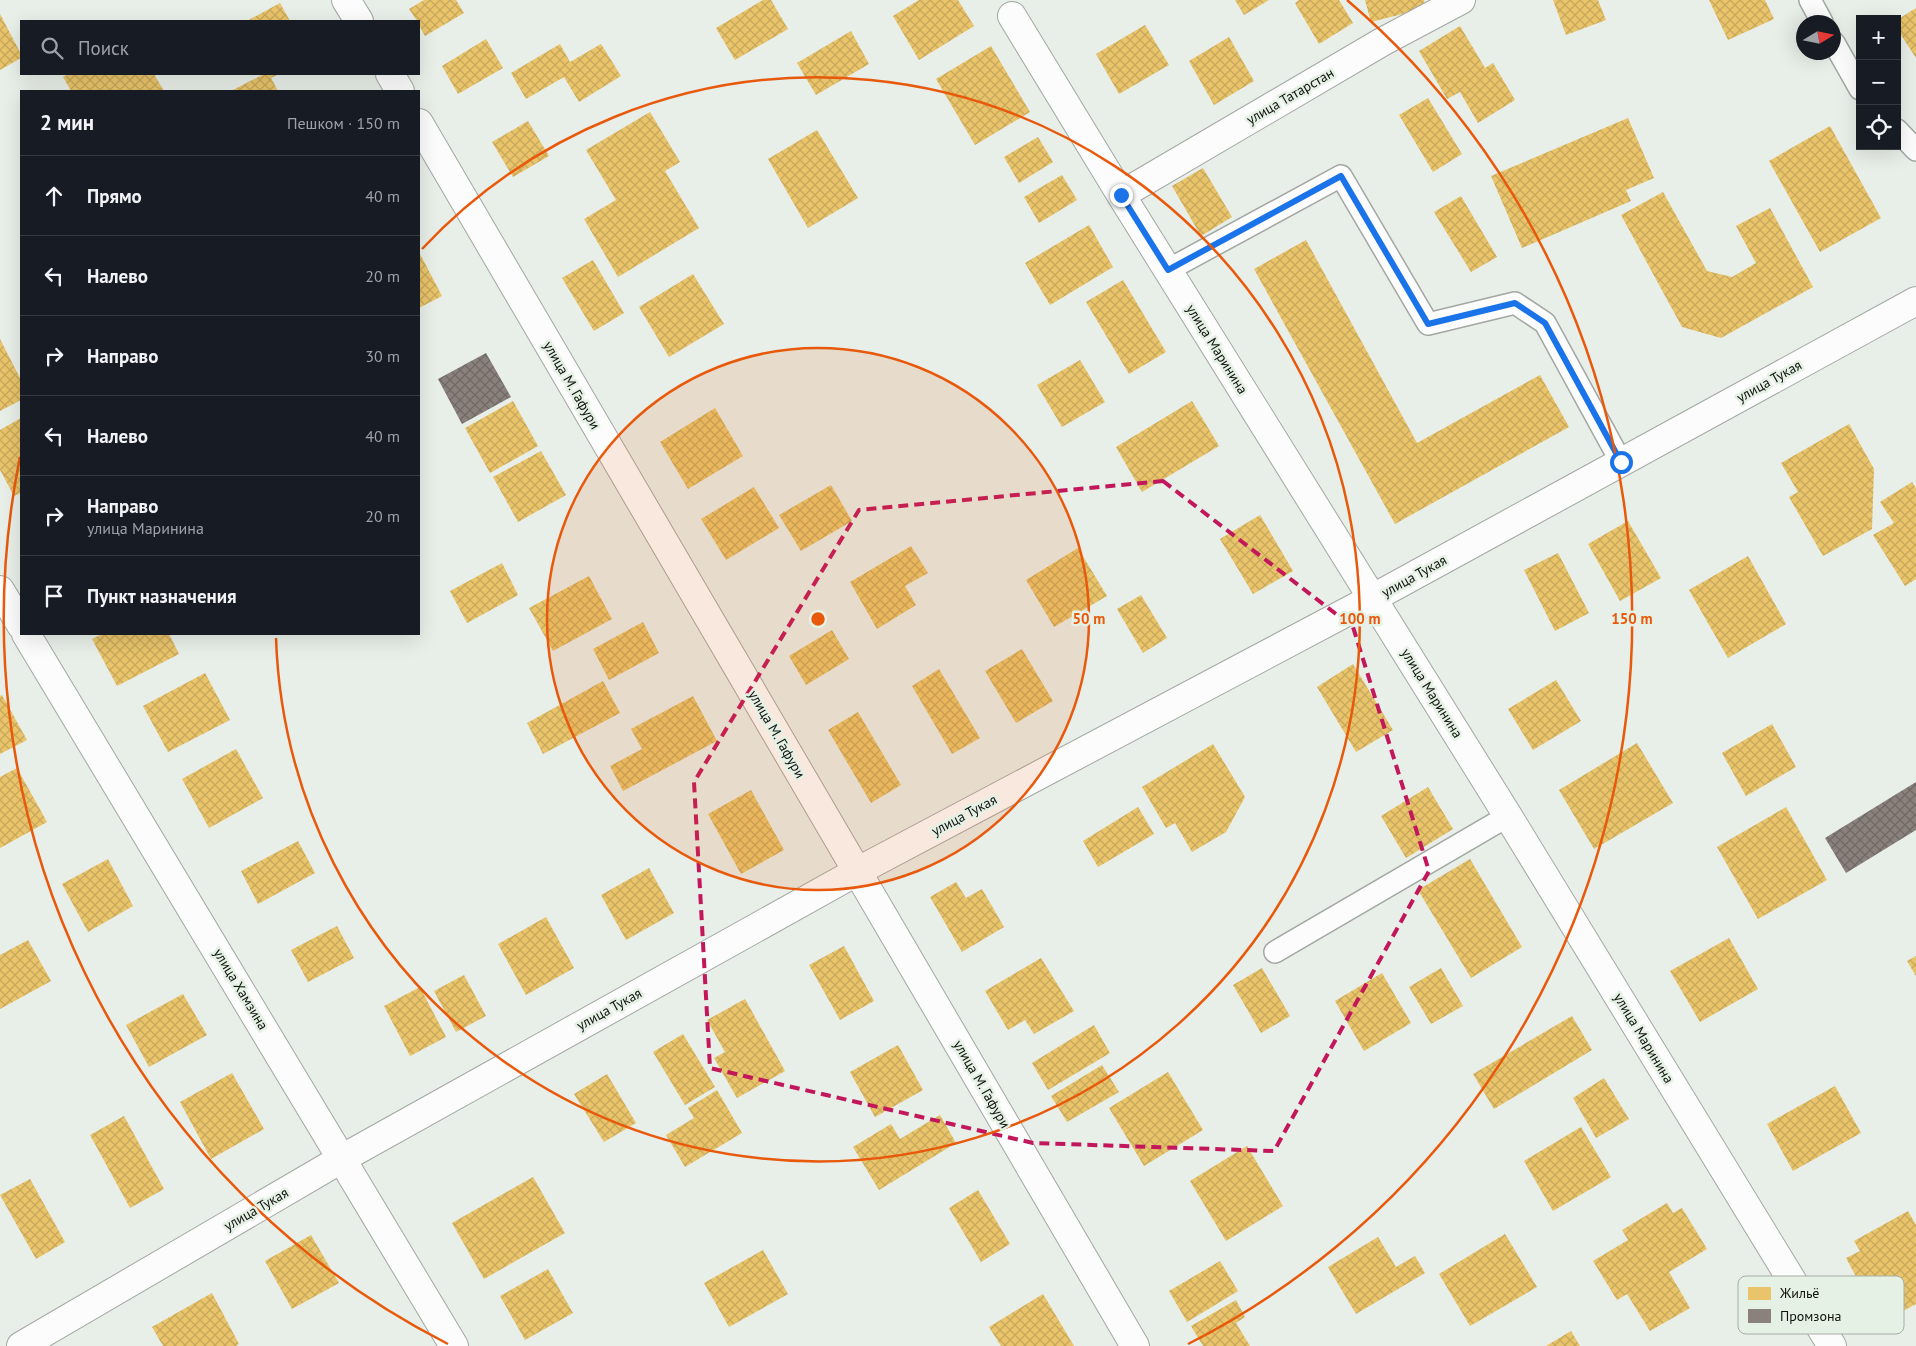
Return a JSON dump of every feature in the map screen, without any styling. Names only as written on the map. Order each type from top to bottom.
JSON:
[{"type":"street","points":[[346,0],[358,20]]},
{"type":"street","name":"улица Татарстан","points":[[1121,195],[1382,42],[1460,0]]},
{"type":"street","name":"улица Маринина","points":[[1012,16],[1121,195],[1508,816],[1789,1276]]},
{"type":"street","points":[[391,75],[399,90]]},
{"type":"street","name":"улица М. Гафури","points":[[420,125],[1135,1346]]},
{"type":"street","name":"улица Тукая","points":[[21,1346],[343,1158],[858,871],[1373,598],[1916,301]]},
{"type":"street","points":[[0,590],[20,624]]},
{"type":"street","name":"улица Хамзина","points":[[27,635],[343,1158],[454,1346]]},
{"type":"street","name":"улица Маринина","points":[[1825,1334],[1832,1346]]},
{"type":"lane","points":[[1810,0],[1818,15]]},
{"type":"lane","points":[[1841,55],[1856,81]]},
{"type":"lane","points":[[1901,134],[1916,150]]},
{"type":"lane","points":[[1168,270],[1341,176],[1428,324],[1515,303],[1545,323],[1621,462]]},
{"type":"lane","points":[[1275,952],[1508,816]]},
{"type":"highlighted area","points":[[1163,481],[1353,627],[1429,871],[1274,1151],[1033,1143],[710,1068],[694,782],[859,510]]},
{"type":"building: Жильё","points":[[424,0],[456,0],[464,13],[425,36],[420,27],[420,20],[416,20],[409,9]]},
{"type":"building: Жильё","points":[[763,0],[771,0],[788,29],[735,60],[716,28]]},
{"type":"building: Жильё","points":[[919,0],[958,0],[974,26],[919,60],[893,16]]},
{"type":"building: Жильё","points":[[1235,0],[1269,0],[1244,15]]},
{"type":"building: Жильё","points":[[1299,0],[1339,0],[1353,23],[1319,44],[1295,3]]},
{"type":"building: Жильё","points":[[1365,0],[1424,0],[1426,8],[1371,22]]},
{"type":"building: Жильё","points":[[1553,0],[1598,0],[1606,20],[1566,35]]},
{"type":"building: Жильё","points":[[1709,0],[1765,0],[1774,19],[1728,40]]},
{"type":"building: Жильё","points":[[280,3],[289,20],[249,20]]},
{"type":"building: Жильё","points":[[1916,8],[1916,58],[1901,35],[1901,17]]},
{"type":"building: Жильё","points":[[0,14],[20,52],[20,59],[0,70]]},
{"type":"building: Жильё","points":[[1145,25],[1169,65],[1119,94],[1096,54]]},
{"type":"building: Жильё","points":[[1460,26],[1485,68],[1493,63],[1515,100],[1478,123],[1460,92],[1447,99],[1419,51]]},
{"type":"building: Жильё","points":[[851,31],[869,64],[816,95],[797,63]]},
{"type":"building: Жильё","points":[[1229,37],[1254,81],[1214,105],[1189,61]]},
{"type":"building: Жильё","points":[[486,39],[503,68],[458,94],[442,66]]},
{"type":"building: Жильё","points":[[560,44],[570,62],[601,44],[621,76],[579,102],[564,77],[526,99],[511,73]]},
{"type":"building: Жильё","points":[[991,46],[1030,112],[975,145],[936,79]]},
{"type":"building: Жильё","points":[[67,75],[155,75],[163,90],[70,90],[63,77]]},
{"type":"building: Жильё","points":[[262,75],[277,75],[271,78],[277,90],[233,90]]},
{"type":"building: Жильё","points":[[1428,98],[1462,154],[1433,172],[1399,115]]},
{"type":"building: Жильё","points":[[650,112],[680,162],[665,171],[699,228],[618,277],[584,219],[616,200],[586,150]]},
{"type":"building: Жильё","points":[[1628,118],[1654,178],[1626,190],[1631,201],[1522,248],[1491,176]]},
{"type":"building: Жильё","points":[[528,121],[549,156],[513,177],[492,142]]},
{"type":"building: Жильё","points":[[1830,126],[1881,218],[1820,252],[1769,161]]},
{"type":"building: Жильё","points":[[817,130],[858,198],[808,228],[768,159]]},
{"type":"building: Жильё","points":[[1038,137],[1053,162],[1019,183],[1004,157]]},
{"type":"building: Жильё","points":[[1203,168],[1232,217],[1201,236],[1172,186]]},
{"type":"building: Жильё","points":[[1062,175],[1077,200],[1039,223],[1024,197]]},
{"type":"building: Жильё","points":[[1663,192],[1707,271],[1732,277],[1756,263],[1736,226],[1770,208],[1813,287],[1721,338],[1682,327],[1621,215]]},
{"type":"building: Жильё","points":[[1461,196],[1497,257],[1471,272],[1434,212]]},
{"type":"building: Жильё","points":[[1089,225],[1113,267],[1050,305],[1025,263]]},
{"type":"building: Жильё","points":[[1306,240],[1417,443],[1540,375],[1569,427],[1395,524],[1254,269]]},
{"type":"building: Жильё","points":[[420,254],[442,296],[420,307]]},
{"type":"building: Жильё","points":[[593,260],[624,313],[594,331],[562,278]]},
{"type":"building: Жильё","points":[[693,274],[724,324],[669,357],[639,307]]},
{"type":"building: Жильё","points":[[1123,280],[1166,352],[1129,374],[1086,302]]},
{"type":"building: Жильё","points":[[0,339],[20,378],[20,401],[0,411]]},
{"type":"building: Жильё","points":[[1080,360],[1105,402],[1062,427],[1037,385]]},
{"type":"building: Жильё","points":[[513,401],[538,446],[490,473],[465,428]]},
{"type":"building: Жильё","points":[[1192,401],[1219,446],[1142,492],[1116,447]]},
{"type":"building: Жильё","points":[[715,408],[743,456],[688,489],[660,442]]},
{"type":"building: Жильё","points":[[20,419],[20,493],[14,496],[0,470],[0,430]]},
{"type":"building: Жильё","points":[[1849,424],[1874,469],[1872,529],[1823,556],[1789,497],[1798,492],[1781,463]]},
{"type":"building: Жильё","points":[[541,451],[566,495],[518,522],[493,477]]},
{"type":"building: Жильё","points":[[1912,482],[1916,488],[1916,579],[1905,586],[1873,535],[1894,523],[1880,502]]},
{"type":"building: Жильё","points":[[831,485],[852,521],[801,551],[779,515]]},
{"type":"building: Жильё","points":[[754,487],[779,528],[726,560],[701,519]]},
{"type":"building: Жильё","points":[[1260,515],[1293,571],[1253,594],[1220,539]]},
{"type":"building: Жильё","points":[[1628,521],[1661,578],[1620,601],[1588,544]]},
{"type":"building: Жильё","points":[[911,546],[928,573],[905,586],[916,605],[877,629],[850,582]]},
{"type":"building: Жильё","points":[[1078,548],[1107,596],[1054,627],[1026,580]]},
{"type":"building: Жильё","points":[[1558,553],[1589,613],[1555,631],[1524,570]]},
{"type":"building: Жильё","points":[[1748,556],[1786,624],[1728,658],[1689,590]]},
{"type":"building: Жильё","points":[[502,563],[518,595],[467,623],[450,591]]},
{"type":"building: Жильё","points":[[589,576],[612,619],[553,651],[529,608]]},
{"type":"building: Жильё","points":[[1141,595],[1167,638],[1143,653],[1117,609]]},
{"type":"building: Жильё","points":[[643,622],[659,653],[609,680],[593,649]]},
{"type":"building: Жильё","points":[[832,630],[849,659],[806,685],[789,656]]},
{"type":"building: Жильё","points":[[100,635],[170,635],[179,654],[117,686],[92,639]]},
{"type":"building: Жильё","points":[[1022,649],[1053,701],[1016,723],[985,671]]},
{"type":"building: Жильё","points":[[1353,664],[1393,730],[1356,752],[1317,687]]},
{"type":"building: Жильё","points":[[939,669],[980,738],[952,754],[912,686]]},
{"type":"building: Жильё","points":[[205,673],[230,720],[168,752],[143,706]]},
{"type":"building: Жильё","points":[[1556,680],[1581,721],[1533,750],[1508,709]]},
{"type":"building: Жильё","points":[[603,681],[620,713],[543,754],[527,723]]},
{"type":"building: Жильё","points":[[2,695],[27,740],[0,754],[0,696]]},
{"type":"building: Жильё","points":[[693,696],[717,741],[623,791],[610,766],[642,749],[631,729]]},
{"type":"building: Жильё","points":[[858,712],[901,785],[871,803],[828,730]]},
{"type":"building: Жильё","points":[[1772,724],[1796,767],[1746,796],[1722,753]]},
{"type":"building: Жильё","points":[[1637,743],[1673,803],[1594,849],[1559,790]]},
{"type":"building: Жильё","points":[[1213,744],[1245,797],[1226,832],[1192,852],[1175,823],[1166,828],[1142,787]]},
{"type":"building: Жильё","points":[[236,749],[263,798],[209,828],[182,779]]},
{"type":"building: Жильё","points":[[17,768],[47,822],[0,848],[0,777]]},
{"type":"building: Жильё","points":[[1428,787],[1453,829],[1406,858],[1381,816]]},
{"type":"building: Жильё","points":[[751,790],[784,850],[741,874],[708,814]]},
{"type":"building: Жильё","points":[[1138,807],[1154,834],[1098,867],[1083,841]]},
{"type":"building: Жильё","points":[[1786,807],[1827,880],[1758,919],[1717,847]]},
{"type":"building: Жильё","points":[[298,841],[315,873],[258,904],[241,871]]},
{"type":"building: Жильё","points":[[108,859],[133,906],[88,932],[62,884]]},
{"type":"building: Жильё","points":[[1470,859],[1522,947],[1471,978],[1418,890]]},
{"type":"building: Жильё","points":[[649,868],[674,913],[626,940],[601,895]]},
{"type":"building: Жильё","points":[[956,882],[966,898],[982,889],[1004,927],[962,952],[930,897]]},
{"type":"building: Жильё","points":[[546,917],[574,968],[526,995],[498,944]]},
{"type":"building: Жильё","points":[[337,926],[354,958],[308,982],[291,950]]},
{"type":"building: Жильё","points":[[1729,938],[1758,989],[1700,1022],[1670,971]]},
{"type":"building: Жильё","points":[[28,940],[51,981],[0,1009],[0,955]]},
{"type":"building: Жильё","points":[[844,946],[874,1001],[840,1020],[809,965]]},
{"type":"building: Жильё","points":[[1916,956],[1916,976],[1907,961]]},
{"type":"building: Жильё","points":[[1041,958],[1074,1011],[1034,1034],[1025,1020],[1008,1030],[985,991]]},
{"type":"building: Жильё","points":[[1262,968],[1290,1016],[1261,1033],[1233,985]]},
{"type":"building: Жильё","points":[[1441,968],[1463,1006],[1431,1024],[1409,987]]},
{"type":"building: Жильё","points":[[1382,973],[1411,1023],[1364,1051],[1335,1001]]},
{"type":"building: Жильё","points":[[464,975],[486,1016],[456,1032],[434,991]]},
{"type":"building: Жильё","points":[[420,987],[446,1037],[410,1056],[384,1006]]},
{"type":"building: Жильё","points":[[183,994],[207,1035],[149,1067],[126,1025]]},
{"type":"building: Жильё","points":[[745,999],[785,1071],[737,1098],[714,1058],[725,1052],[707,1020]]},
{"type":"building: Жильё","points":[[1572,1016],[1592,1050],[1494,1109],[1473,1074]]},
{"type":"building: Жильё","points":[[1094,1025],[1110,1053],[1048,1090],[1032,1063]]},
{"type":"building: Жильё","points":[[683,1034],[715,1087],[685,1105],[653,1052]]},
{"type":"building: Жильё","points":[[898,1045],[923,1090],[875,1117],[850,1072]]},
{"type":"building: Жильё","points":[[1102,1065],[1119,1092],[1067,1122],[1051,1096]]},
{"type":"building: Жильё","points":[[1168,1072],[1203,1130],[1144,1166],[1109,1108]]},
{"type":"building: Жильё","points":[[232,1073],[264,1129],[211,1159],[180,1102]]},
{"type":"building: Жильё","points":[[607,1074],[636,1123],[604,1142],[574,1094]]},
{"type":"building: Жильё","points":[[1604,1078],[1629,1119],[1596,1138],[1573,1098]]},
{"type":"building: Жильё","points":[[1835,1086],[1861,1133],[1793,1171],[1767,1124]]},
{"type":"building: Жильё","points":[[717,1090],[742,1133],[685,1167],[666,1135],[694,1118],[688,1108]]},
{"type":"building: Жильё","points":[[940,1115],[956,1143],[879,1190],[853,1147],[891,1124],[900,1139]]},
{"type":"building: Жильё","points":[[124,1116],[164,1189],[130,1208],[90,1135]]},
{"type":"building: Жильё","points":[[1581,1127],[1611,1177],[1553,1211],[1524,1161]]},
{"type":"building: Жильё","points":[[1247,1146],[1283,1206],[1226,1241],[1190,1181]]},
{"type":"building: Жильё","points":[[533,1177],[565,1233],[484,1279],[452,1223]]},
{"type":"building: Жильё","points":[[30,1179],[65,1242],[36,1259],[0,1195]]},
{"type":"building: Жильё","points":[[978,1190],[1010,1244],[981,1262],[949,1208]]},
{"type":"building: Жильё","points":[[1667,1203],[1673,1213],[1682,1208],[1707,1249],[1669,1272],[1690,1308],[1650,1331],[1627,1294],[1617,1300],[1593,1261],[1628,1240],[1622,1230]]},
{"type":"building: Жильё","points":[[1908,1211],[1916,1225],[1916,1304],[1904,1311],[1904,1276],[1856,1276],[1846,1258],[1860,1251],[1854,1241]]},
{"type":"building: Жильё","points":[[1505,1234],[1537,1287],[1470,1326],[1439,1274]]},
{"type":"building: Жильё","points":[[311,1235],[339,1283],[292,1309],[265,1261]]},
{"type":"building: Жильё","points":[[1378,1237],[1396,1267],[1415,1256],[1425,1273],[1356,1314],[1328,1267]]},
{"type":"building: Жильё","points":[[763,1250],[788,1294],[729,1327],[704,1283]]},
{"type":"building: Жильё","points":[[1220,1261],[1238,1291],[1187,1322],[1169,1291]]},
{"type":"building: Жильё","points":[[548,1269],[573,1313],[525,1340],[500,1296]]},
{"type":"building: Жильё","points":[[212,1293],[239,1344],[236,1346],[163,1346],[152,1327]]},
{"type":"building: Жильё","points":[[1043,1294],[1074,1346],[1001,1346],[989,1327]]},
{"type":"building: Жильё","points":[[1236,1300],[1245,1317],[1236,1323],[1250,1346],[1203,1346],[1191,1326]]},
{"type":"building: Жильё","points":[[1571,1331],[1580,1346],[1546,1346]]},
{"type":"building: Промзона","points":[[486,353],[511,397],[462,424],[438,379]]},
{"type":"building: Промзона","points":[[1916,782],[1916,830],[1846,873],[1825,838]]},
{"type":"route","points":[[1121,195],[1168,270],[1341,176],[1428,324],[1515,303],[1545,323],[1621,462]]}]
